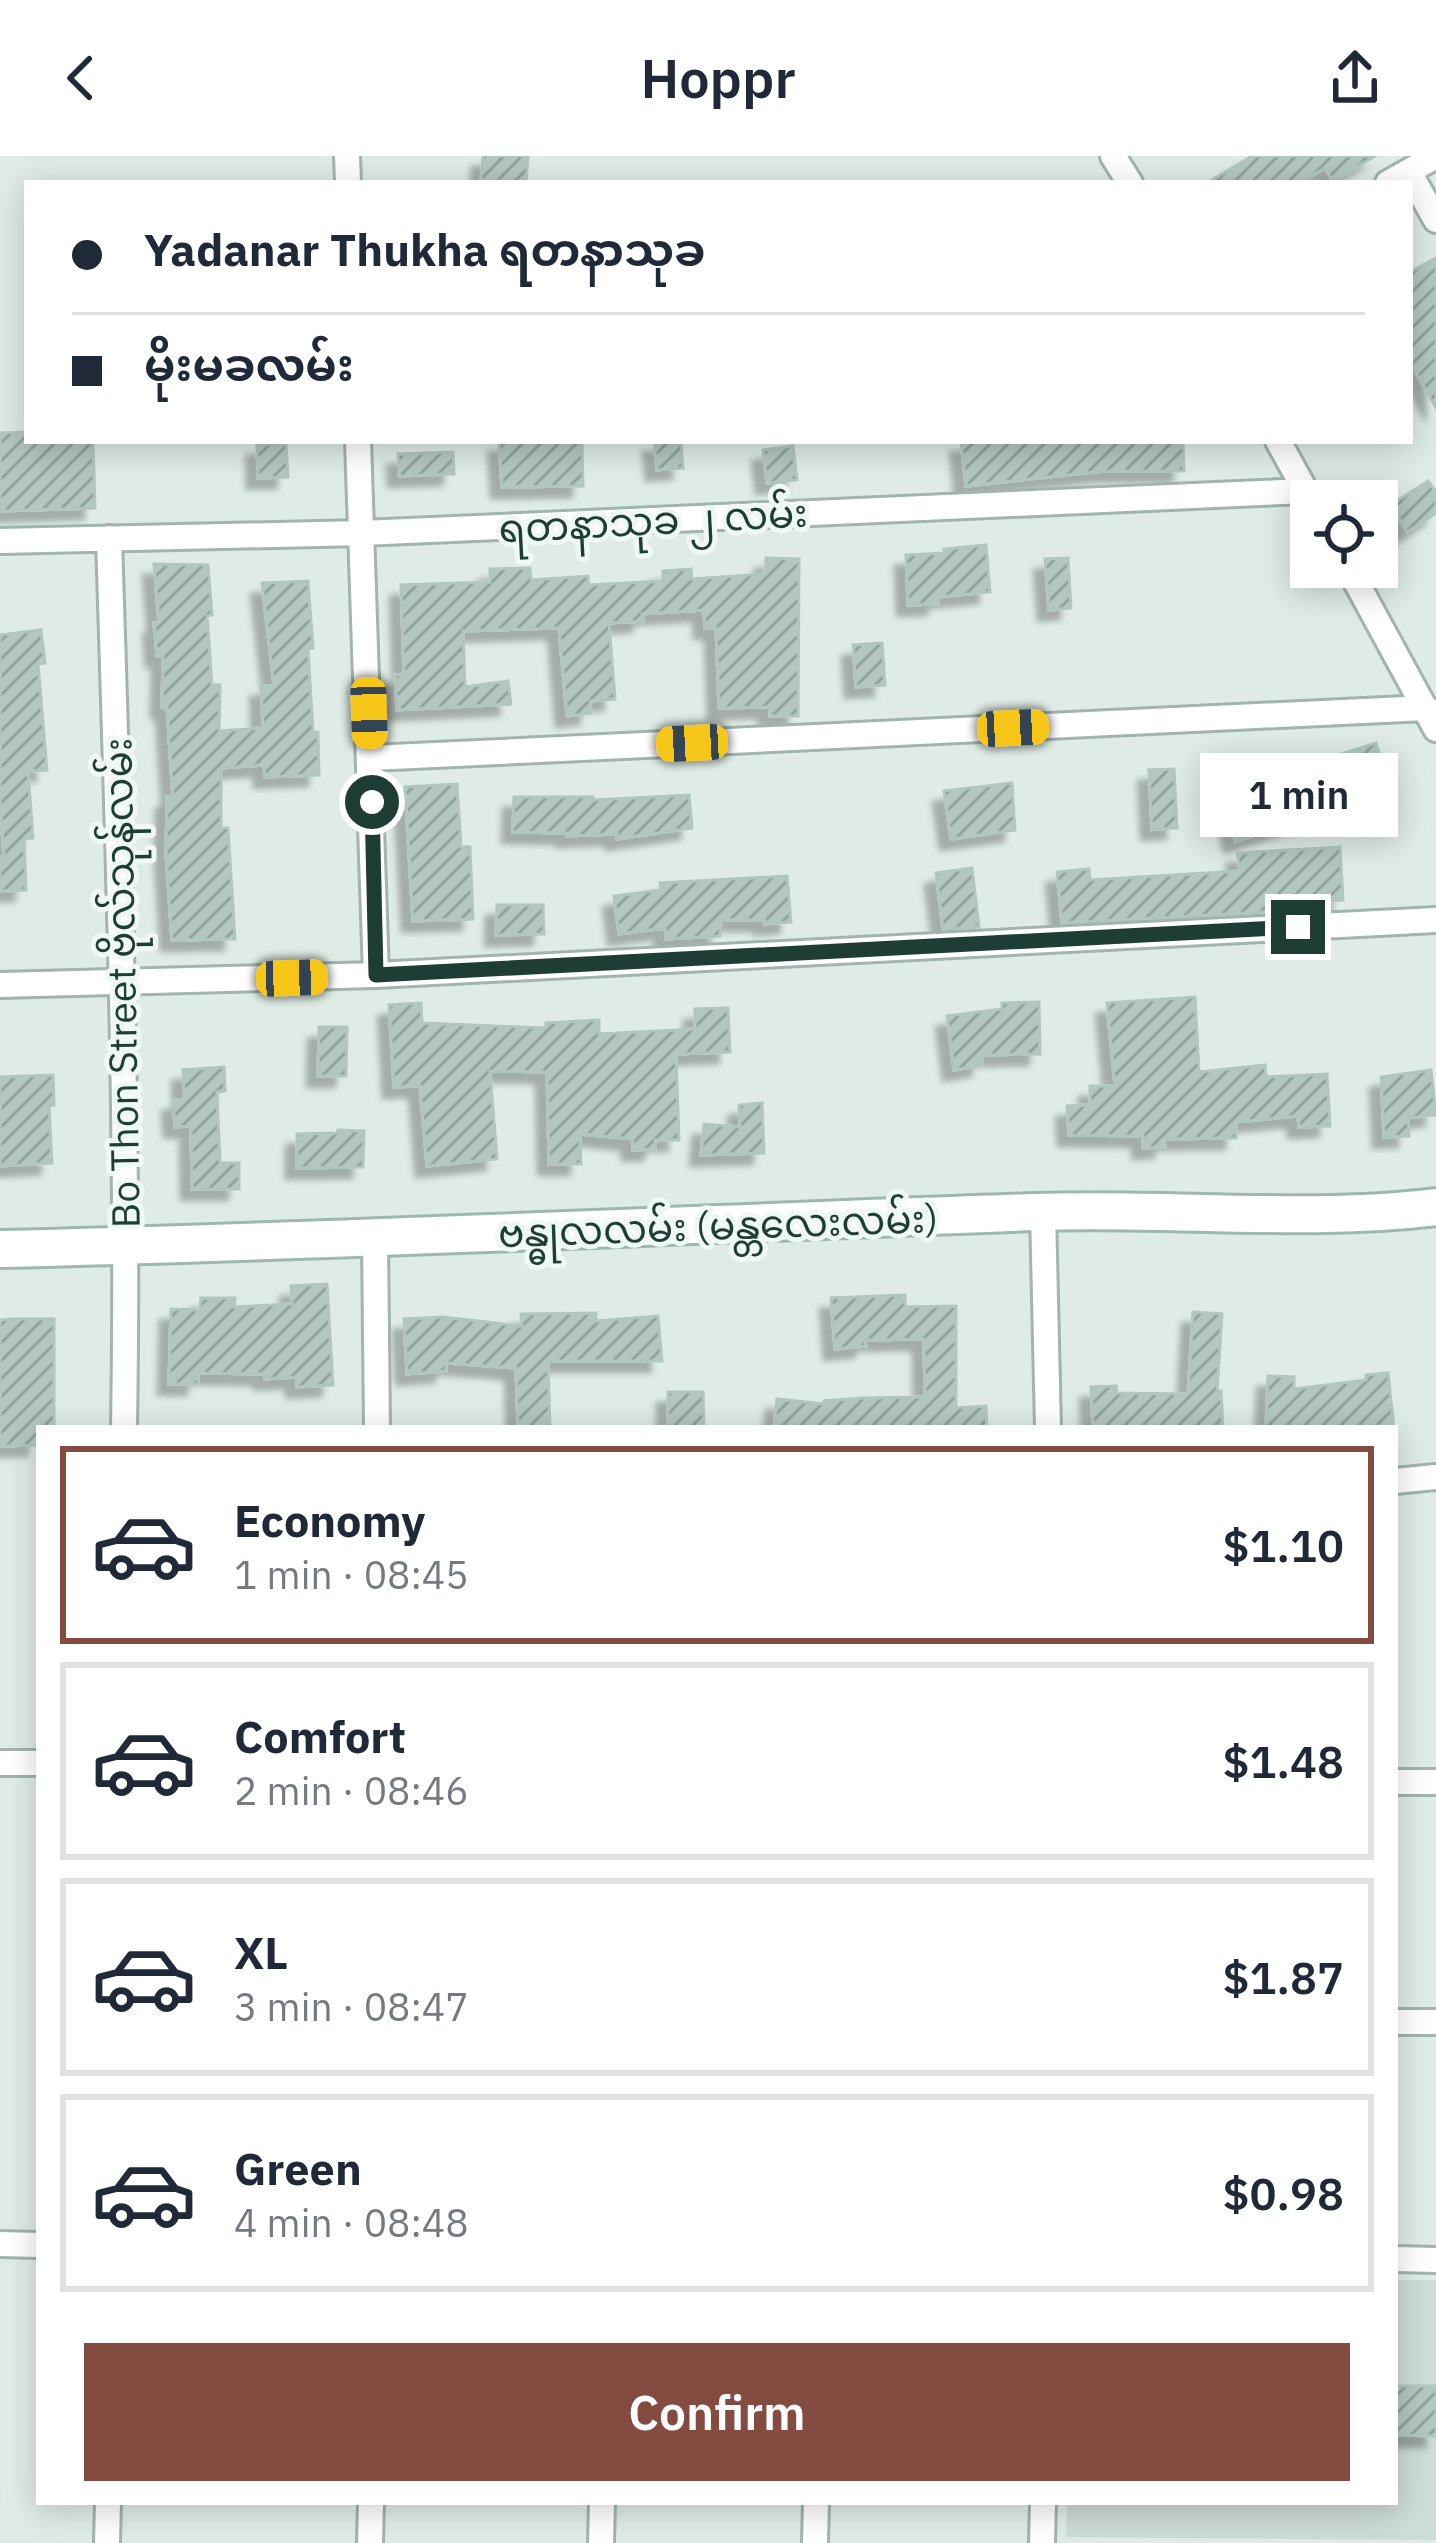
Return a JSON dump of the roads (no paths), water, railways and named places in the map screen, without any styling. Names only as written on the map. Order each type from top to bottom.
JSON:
[{"type":"street","points":[[1399,177],[1436,156]]},
{"type":"street","points":[[1413,193],[1436,220]]},
{"type":"street","points":[[358,444],[376,975]]},
{"type":"street","points":[[1280,444],[1299,480]]},
{"type":"street","name":"ရတနာသုခ ၂ လမ်း","points":[[0,541],[362,533],[1290,497]]},
{"type":"street","name":"Bo Thon Street ဗိုလ်သုန်လမ်း","points":[[109,538],[123,982],[124,1425]]},
{"type":"street","points":[[371,758],[1431,718],[1360,588]]},
{"type":"street","points":[[0,985],[376,975],[1436,920]]},
{"type":"street","name":"ဗန္ဓုလလမ်း (မန္တလေးလမ်း)","points":[[0,1249],[375,1239],[1043,1211],[1366,1216],[1436,1207]]},
{"type":"street","points":[[1043,1211],[1048,1425]]},
{"type":"street","points":[[375,1239],[377,1425]]},
{"type":"street","points":[[1398,1480],[1436,1477]]},
{"type":"street","points":[[0,1763],[36,1763]]},
{"type":"street","points":[[1398,1782],[1436,1782]]},
{"type":"street","points":[[1398,2022],[1436,2022]]},
{"type":"street","points":[[0,2244],[36,2245]]},
{"type":"street","points":[[1398,2259],[1436,2260]]},
{"type":"street","points":[[107,2543],[108,2505]]},
{"type":"street","points":[[370,2543],[371,2505]]},
{"type":"street","points":[[601,2543],[602,2505]]},
{"type":"street","points":[[815,2543],[816,2505]]},
{"type":"street","points":[[1042,2543],[1043,2505]]}]
